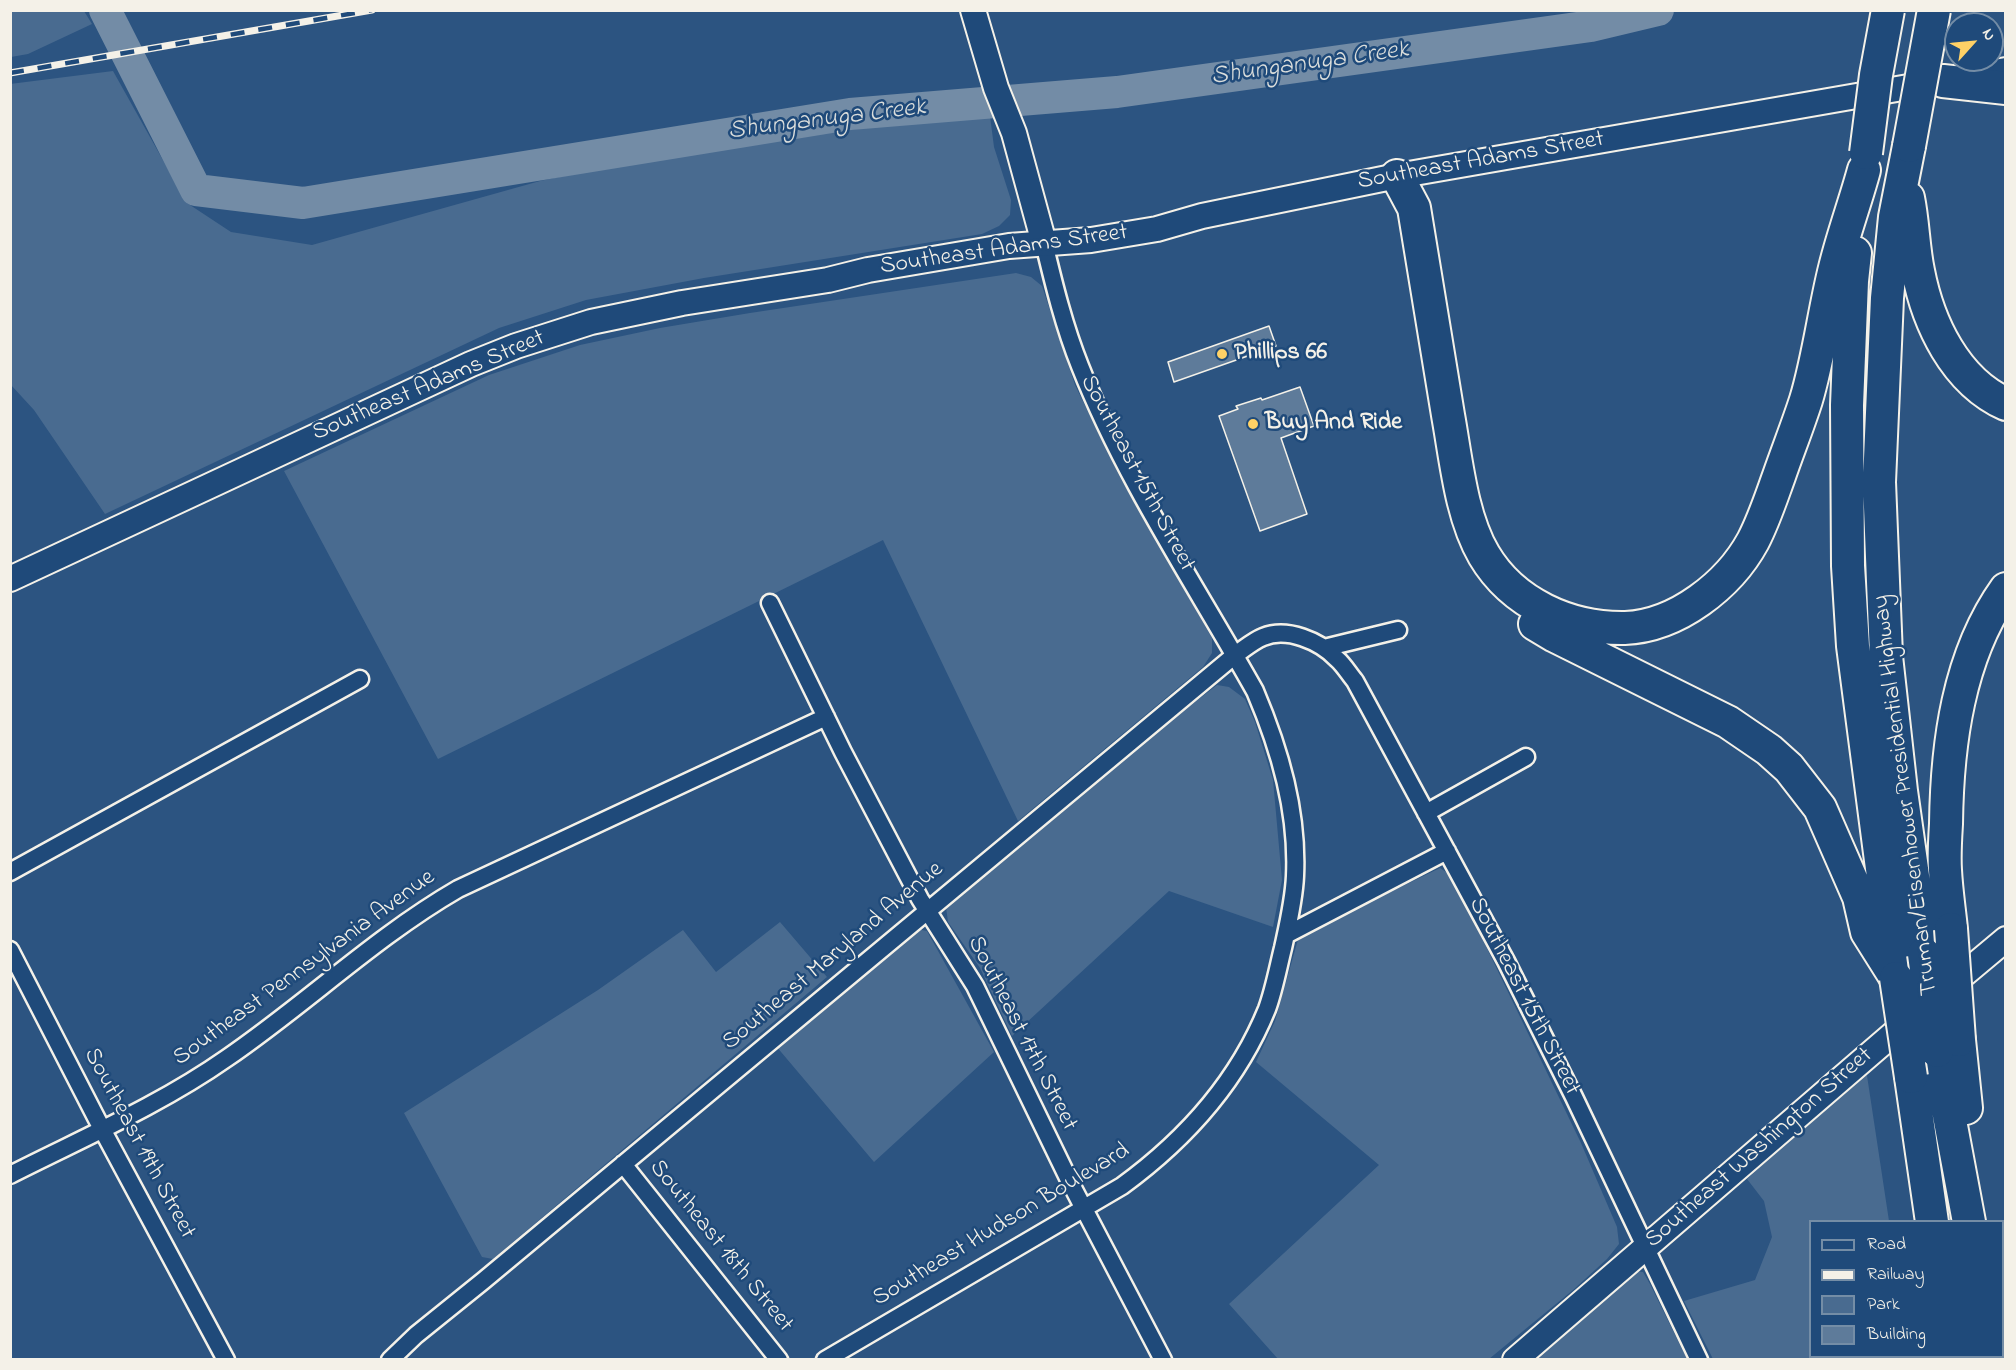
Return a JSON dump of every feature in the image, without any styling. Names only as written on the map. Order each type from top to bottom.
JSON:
[{"type":"highway","name":"Truman/Eisenhower Presidential Highway","points":[[1888,10],[1876,75],[1852,292],[1847,405],[1848,566],[1853,646],[1896,978],[1932,1220]]},
{"type":"highway","name":"Truman/Eisenhower Presidential Highway","points":[[1934,10],[1895,217],[1887,298],[1879,482],[1881,566],[1886,656],[1924,954],[1948,1045],[1968,1211]]},
{"type":"highway","points":[[1943,81],[2006,88]]},
{"type":"highway","points":[[1397,176],[1414,208],[1458,473],[1468,516],[1484,555],[1500,578],[1553,615],[1579,624],[1605,628],[1631,627],[1657,622],[1685,609],[1724,580],[1752,542],[1763,519],[1806,398],[1836,267],[1865,162]]},
{"type":"highway","points":[[1397,176],[1395,212],[1449,514],[1458,541],[1468,559],[1493,592],[1516,613],[1555,636],[1728,722],[1769,750],[1789,768],[1820,808],[1859,897],[1867,932],[1896,978]]},
{"type":"highway","points":[[1904,177],[1913,221],[1917,270],[1934,325],[1945,347],[1970,379],[2006,404]]},
{"type":"highway","points":[[1948,1045],[1951,929],[1945,868],[1946,779],[1953,728],[1971,659],[1986,621],[2006,589]]},
{"type":"main road","name":"Southeast 15th Street","points":[[974,16],[1030,185],[1044,243]]},
{"type":"main road","name":"Southeast Adams Street","points":[[10,579],[471,364],[551,334],[602,320],[682,303],[828,280],[868,270],[1009,246],[1091,240],[1157,229],[1202,216],[1397,176],[2006,70]]},
{"type":"main road","name":"Southeast Washington Street","points":[[1515,1359],[2006,939]]},
{"type":"street","name":"Southeast 15th Street","points":[[1044,243],[1070,339],[1096,404],[1137,485],[1234,655]]},
{"type":"street","name":"Southeast 17th Street","points":[[770,603],[826,717],[927,910],[975,986],[1084,1209],[1163,1359]]},
{"type":"street","points":[[1324,648],[1398,630]]},
{"type":"street","name":"Southeast Maryland Avenue","points":[[390,1359],[1234,655],[1263,637],[1276,634],[1290,633],[1324,648]]},
{"type":"street","name":"Southeast 15th Street","points":[[1324,648],[1338,660],[1355,681],[1506,960],[1699,1359]]},
{"type":"street","name":"Southeast Hudson Boulevard","points":[[825,1359],[1122,1186],[1154,1163],[1182,1137],[1231,1078],[1267,1009],[1286,935],[1295,877],[1290,801],[1282,762],[1270,725],[1255,691],[1234,655]]},
{"type":"street","points":[[10,872],[360,679]]},
{"type":"street","name":"Southeast Pennsylvania Avenue","points":[[10,1175],[174,1092],[212,1069],[402,924],[449,894],[826,717]]},
{"type":"street","points":[[1426,813],[1526,757]]},
{"type":"street","points":[[1286,935],[1447,851]]},
{"type":"street","name":"Southeast 19th Street","points":[[10,950],[102,1129],[226,1359]]},
{"type":"street","name":"Southeast 18th Street","points":[[623,1164],[779,1359]]},
{"type":"green space","points":[[11,10],[84,11],[92,24],[28,54],[11,57]]},
{"type":"green space","points":[[113,71],[187,203],[231,232],[312,245],[540,181],[644,159],[899,123],[990,116],[994,147],[1011,200],[1010,215],[999,226],[982,234],[704,278],[586,300],[499,328],[105,514],[34,410],[11,385],[10,84]]},
{"type":"green space","points":[[1016,273],[1031,277],[1042,286],[1075,385],[1121,479],[1212,638],[1212,653],[1203,667],[1018,821],[883,540],[438,759],[284,471],[489,375],[580,345],[660,328],[750,313]]},
{"type":"green space","points":[[1217,685],[1229,687],[1245,699],[1255,722],[1273,780],[1282,880],[1273,927],[1169,891],[1012,1036],[980,968],[948,922],[946,907],[951,890]]},
{"type":"green space","points":[[1440,868],[1452,876],[1581,1143],[1617,1227],[1619,1244],[1607,1259],[1573,1290],[1489,1359],[1278,1359],[1229,1304],[1379,1165],[1256,1062],[1275,1021],[1299,936]]},
{"type":"green space","points":[[780,922],[827,977],[493,1259],[482,1257],[404,1113],[598,990],[683,930],[716,972]]},
{"type":"green space","points":[[917,929],[927,931],[994,1052],[874,1162],[776,1046]]},
{"type":"green space","points":[[1866,1069],[1889,1220],[1809,1220],[1809,1358],[1911,1359],[1713,1359],[1684,1301],[1755,1280],[1772,1237],[1764,1201],[1747,1179]]},
{"type":"green space","points":[[1633,1271],[1643,1272],[1687,1359],[1532,1360]]},
{"type":"building","name":"Phillips 66","points":[[1269,326],[1276,346],[1174,382],[1168,362]]},
{"type":"building","points":[[1300,387],[1314,426],[1281,438],[1307,514],[1260,531],[1219,416],[1238,409],[1236,406]]},
{"type":"waterway","name":"Shunganuga Creek","points":[[105,10],[196,190],[303,203],[850,114],[1117,92],[1591,26],[1658,10]]},
{"type":"railway","points":[[10,73],[372,10]]},
{"type":"place","name":"Phillips 66","points":[[1222,354]]},
{"type":"place","name":"Buy And Ride","points":[[1253,424]]}]
